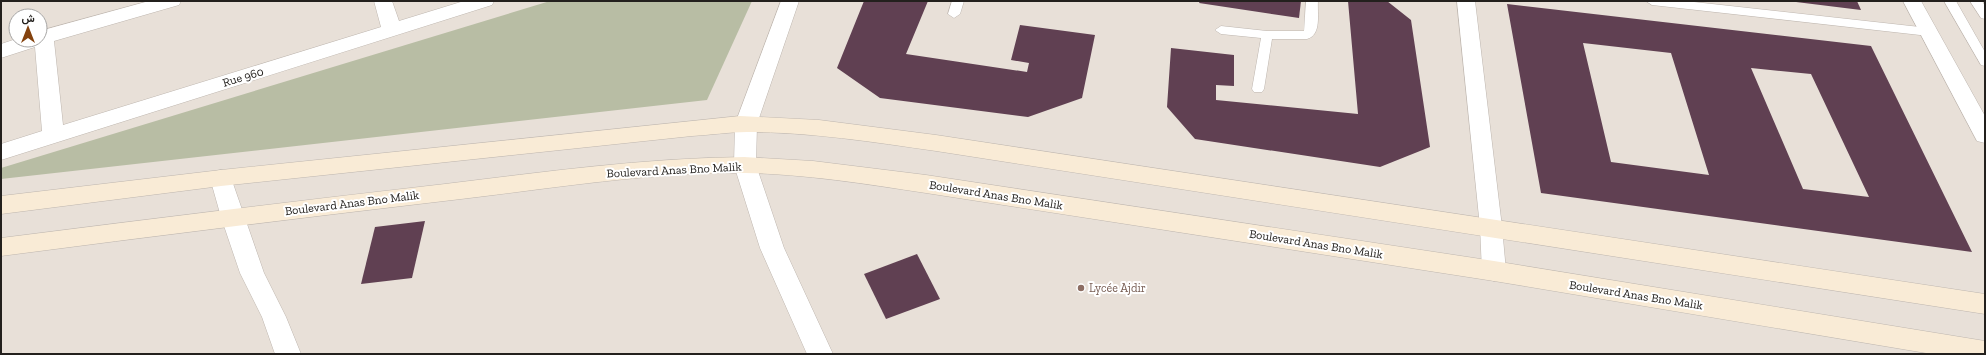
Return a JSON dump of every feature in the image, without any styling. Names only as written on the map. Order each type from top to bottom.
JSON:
[{"type":"street","points":[[48,35],[172,1]]},
{"type":"street","points":[[383,1],[392,30]]},
{"type":"street","name":"Rue 960","points":[[1,152],[485,1]]},
{"type":"street","points":[[790,1],[746,124],[745,165],[772,248],[820,354]]},
{"type":"street","points":[[1466,1],[1491,227],[1494,271]]},
{"type":"street","points":[[1912,1],[1985,135]]},
{"type":"street","points":[[40,48],[53,136]]},
{"type":"street","points":[[1,206],[221,178],[654,132],[746,124],[810,127],[873,134],[1491,227],[1985,304]]},
{"type":"street","name":"Boulevard Anas Bno Malik","points":[[1,247],[232,217],[591,175],[645,170],[745,165],[866,176],[926,184],[1494,271],[1985,352]]},
{"type":"street","points":[[221,178],[232,217],[252,273],[274,317],[288,354]]},
{"type":"lane","points":[[954,14],[958,1]]},
{"type":"lane","points":[[1221,30],[1267,35],[1307,35],[1311,31],[1312,1]]},
{"type":"lane","points":[[1652,1],[1929,32]]},
{"type":"lane","points":[[1950,1],[1985,62]]},
{"type":"lane","points":[[1976,1],[1985,15]]},
{"type":"lane","points":[[1258,89],[1267,35]]},
{"type":"green space","points":[[550,1],[752,1],[707,100],[1,179],[1,168]]},
{"type":"building","points":[[864,1],[928,1],[906,54],[1027,72],[1029,63],[1011,60],[1020,25],[1095,35],[1082,98],[1028,117],[880,98],[837,68]]},
{"type":"building","points":[[1200,1],[1301,1],[1299,18],[1199,3]]},
{"type":"building","points":[[1348,1],[1387,1],[1411,20],[1430,147],[1380,167],[1195,139],[1167,107],[1171,48],[1234,55],[1234,86],[1216,85],[1216,100],[1358,114]]},
{"type":"building","points":[[1857,1],[1861,10],[1796,2]]},
{"type":"building","points":[[1507,4],[1871,46],[1972,252],[1541,193]],"holes":[[[1583,43],[1671,53],[1709,175],[1611,162]],[[1751,68],[1811,74],[1869,197],[1803,189]]]},
{"type":"building","points":[[425,221],[412,278],[361,284],[375,227]]},
{"type":"building","points":[[917,254],[940,299],[886,319],[864,274]]},
{"type":"place","name":"Lycée Ajdir","points":[[1081,288]]}]
